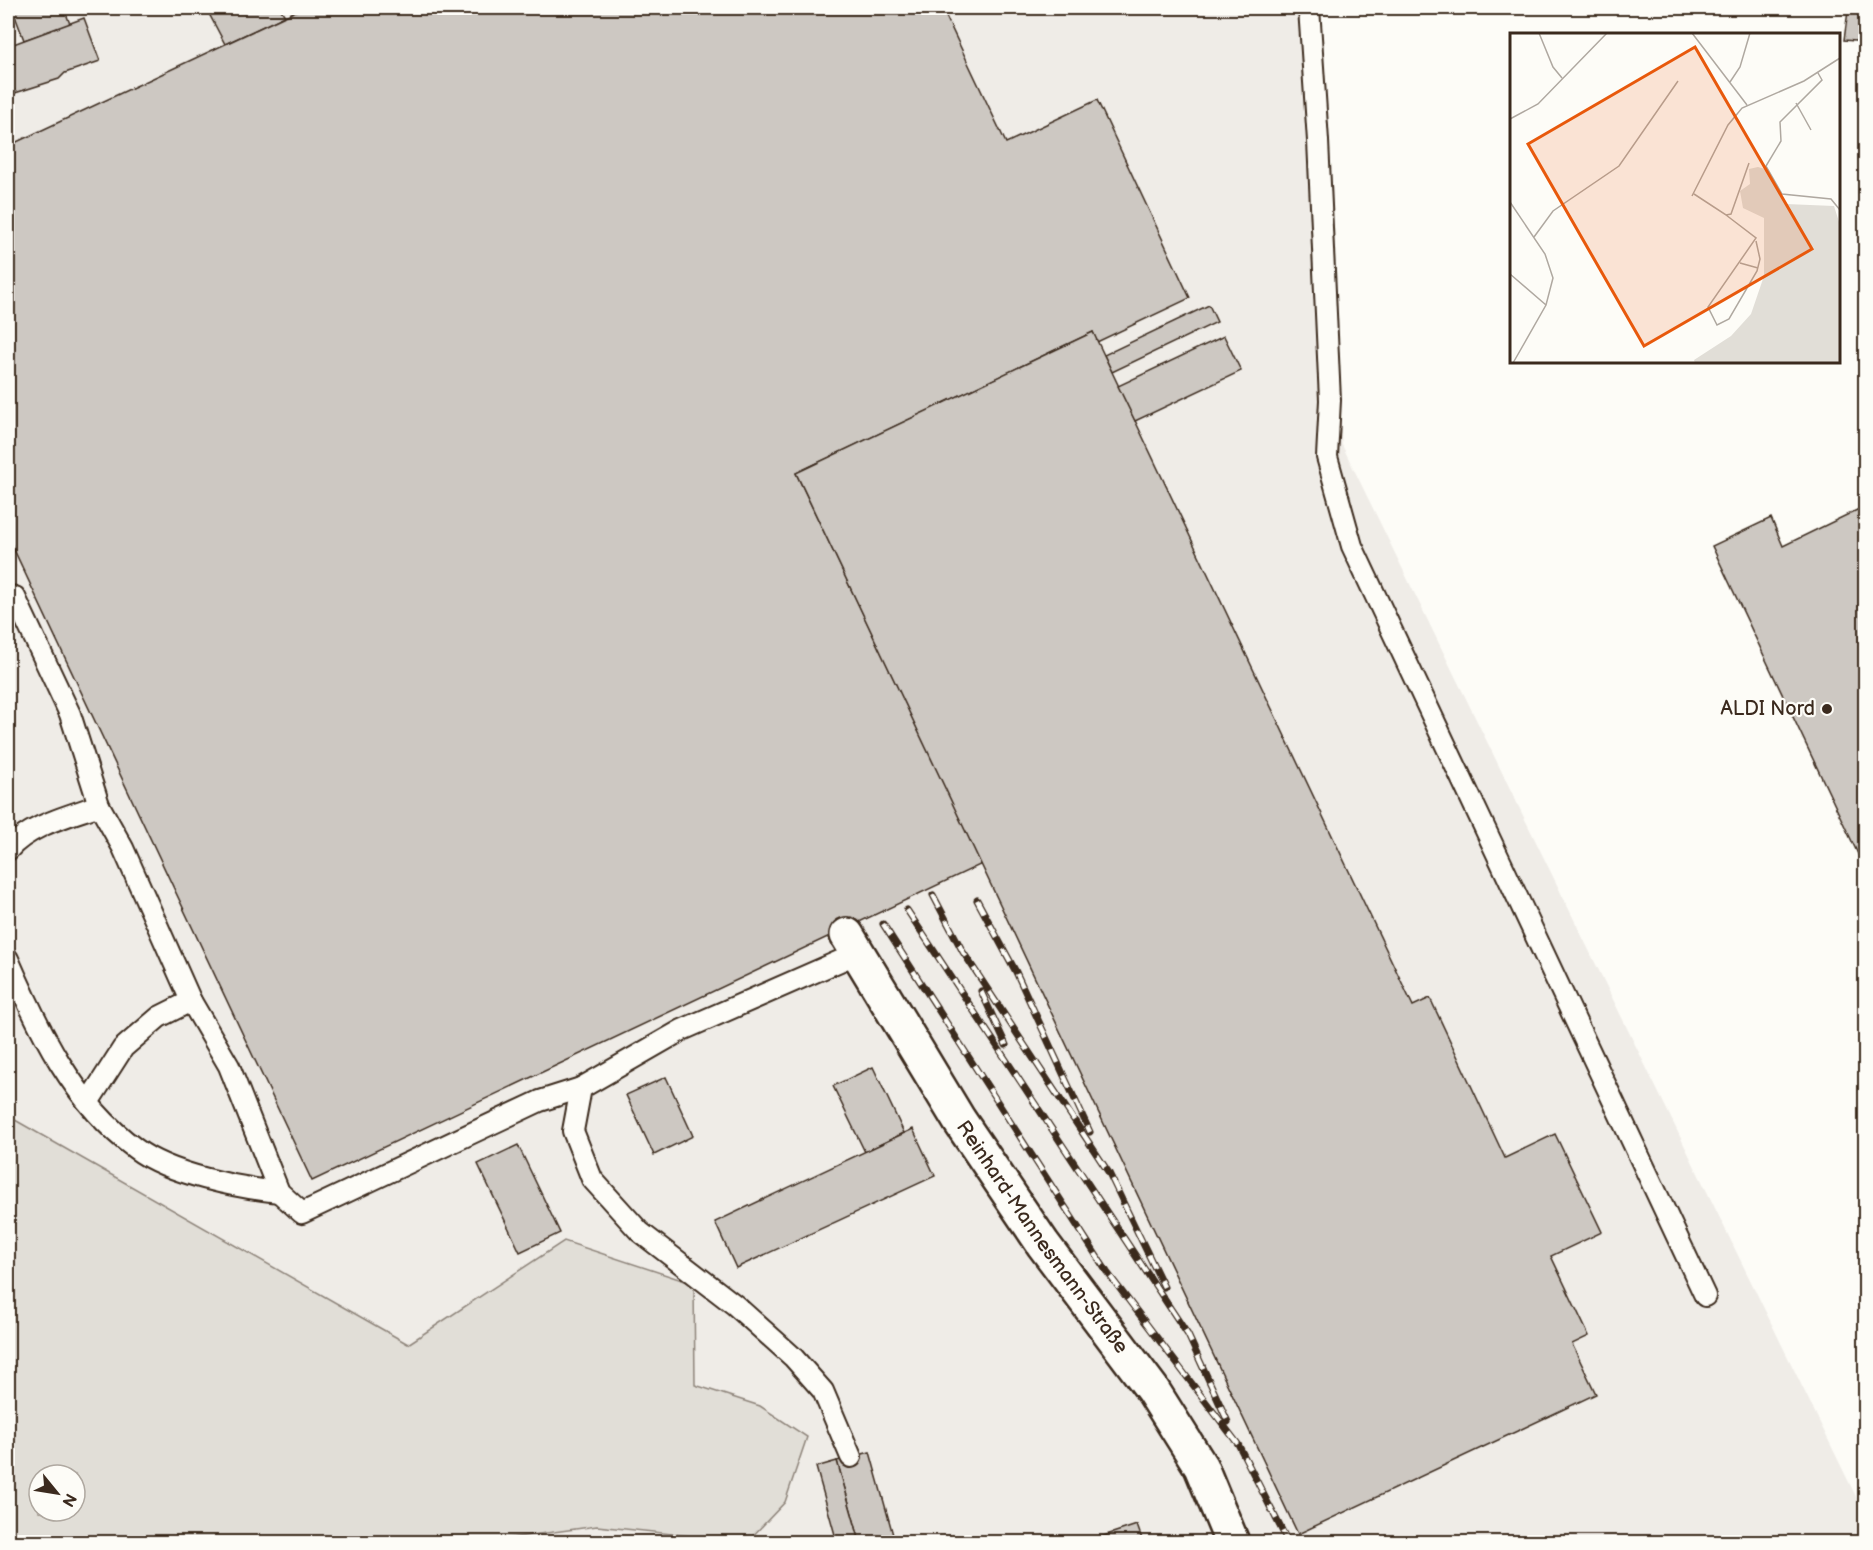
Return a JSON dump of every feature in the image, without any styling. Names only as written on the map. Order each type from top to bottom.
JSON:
[{"type":"street","name":"Reinhard-Mannesmann-Straße","points":[[853,944],[959,1120],[1043,1244],[1152,1389],[1201,1467],[1232,1542]]},
{"type":"lane","points":[[1309,8],[1330,388],[1327,457],[1352,546],[1705,1296]]},
{"type":"lane","points":[[8,595],[15,597],[70,714],[99,805],[123,848],[191,1001],[229,1066],[279,1192],[302,1213],[540,1101],[581,1088],[682,1030],[853,944]]},
{"type":"lane","points":[[8,850],[17,839],[60,819],[99,805]]},
{"type":"lane","points":[[8,959],[27,1002],[59,1062],[72,1082],[114,1132],[138,1151],[180,1170],[236,1188],[279,1192]]},
{"type":"lane","points":[[88,1101],[123,1048],[159,1017],[191,1001]]},
{"type":"lane","points":[[581,1088],[573,1131],[592,1179],[640,1232],[735,1305],[793,1357],[823,1391],[851,1457]]},
{"type":"shaded area","points":[[8,8],[1318,8],[1325,83],[1335,342],[1342,445],[1865,1515],[1865,1542],[747,1542],[785,1502],[760,1406],[695,1385],[564,1241],[408,1344],[8,1116]]},
{"type":"shaded area","points":[[8,1116],[408,1344],[564,1241],[694,1284],[695,1385],[760,1406],[807,1437],[785,1502],[747,1542],[597,1526],[482,1542],[8,1542]]},
{"type":"shaded area","points":[[597,1526],[730,1542],[482,1542]]},
{"type":"building","points":[[12,8],[64,8],[70,24],[24,40]]},
{"type":"building","points":[[206,8],[280,8],[285,16],[225,44]]},
{"type":"building","points":[[302,8],[942,8],[1006,143],[1097,100],[1190,298],[1097,342],[1093,332],[796,473],[982,864],[312,1181],[8,537],[8,146]]},
{"type":"building","points":[[1840,8],[1866,8],[1866,42],[1844,40],[1848,11]]},
{"type":"building","points":[[84,18],[100,61],[65,73],[59,79],[15,93],[8,73],[8,46]]},
{"type":"building","points":[[1209,305],[1217,322],[1112,372],[1104,355]]},
{"type":"building","points":[[1093,332],[1413,1006],[1430,998],[1505,1158],[1555,1134],[1602,1232],[1551,1256],[1589,1336],[1572,1344],[1596,1394],[1298,1534],[796,473]]},
{"type":"building","points":[[1224,336],[1241,371],[1135,421],[1118,386]]},
{"type":"building","name":"ALDI Nord","points":[[1859,509],[1866,522],[1866,871],[1712,546],[1771,518],[1783,546]]},
{"type":"building","points":[[873,1067],[904,1133],[865,1152],[833,1086]]},
{"type":"building","points":[[666,1077],[693,1136],[654,1155],[626,1095]]},
{"type":"building","points":[[913,1129],[935,1176],[736,1268],[715,1222]]},
{"type":"building","points":[[518,1145],[560,1233],[520,1252],[478,1164]]},
{"type":"building","points":[[870,1452],[895,1542],[860,1542],[837,1461]]},
{"type":"building","points":[[837,1461],[860,1542],[837,1542],[816,1467]]},
{"type":"building","points":[[1137,1525],[1143,1542],[1085,1542]]},
{"type":"railway","points":[[933,895],[963,952],[1109,1173],[1164,1287]]},
{"type":"railway","points":[[977,900],[1016,972],[1090,1132]]},
{"type":"railway","points":[[907,910],[1188,1335],[1228,1422]]},
{"type":"railway","points":[[883,924],[1107,1272],[1238,1444],[1288,1542]]},
{"type":"railway","points":[[981,991],[1006,1045]]},
{"type":"place","name":"ALDI Nord","points":[[1827,709]]}]
